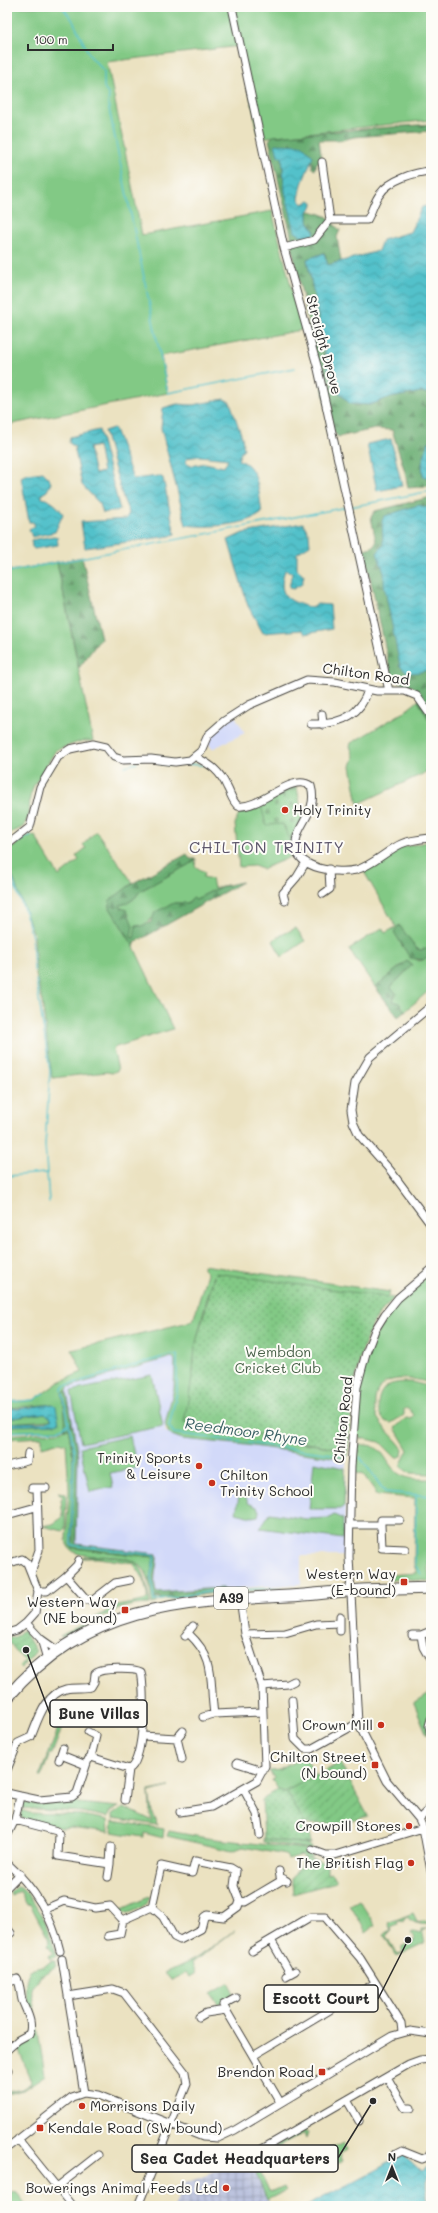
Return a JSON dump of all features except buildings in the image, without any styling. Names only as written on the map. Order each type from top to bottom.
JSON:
[{"type":"main road","name":"A39","points":[[7,1698],[22,1680],[58,1651],[84,1634],[138,1612],[167,1605],[240,1598],[431,1588]]},
{"type":"street","name":"Straight Drove","points":[[232,7],[284,248],[318,369],[389,691]]},
{"type":"street","points":[[284,248],[314,240],[330,220],[322,162]]},
{"type":"street","points":[[330,220],[367,220],[379,194],[386,187],[420,171],[431,171]]},
{"type":"street","name":"Chilton Road","points":[[196,757],[208,735],[224,721],[249,706],[297,683],[316,680],[346,684],[368,690],[412,693],[420,699],[431,716]]},
{"type":"street","points":[[311,724],[323,725],[339,722],[355,712],[364,702],[368,690]]},
{"type":"street","points":[[322,714],[323,725]]},
{"type":"street","points":[[7,845],[30,827],[40,787],[58,757],[70,749],[89,744],[106,747],[114,757],[123,760],[150,759],[183,762],[196,757],[215,768],[225,783],[234,803],[238,806],[254,803],[296,783],[304,782],[311,786],[312,798],[310,812],[299,832],[296,844],[298,853],[311,866],[350,871],[362,868],[401,844],[431,838]]},
{"type":"street","points":[[285,902],[283,893],[297,877],[306,862]]},
{"type":"street","points":[[323,894],[330,889],[328,869]]},
{"type":"street","points":[[431,1006],[370,1057],[355,1083],[351,1110],[356,1131],[431,1225]]},
{"type":"street","name":"Chilton Road","points":[[358,1724],[351,1592],[350,1525],[351,1466],[357,1387],[366,1353],[375,1330],[385,1314],[398,1298],[431,1270]]},
{"type":"street","points":[[7,1466],[27,1461],[28,1453]]},
{"type":"street","points":[[31,1573],[39,1545],[34,1488],[46,1488]]},
{"type":"street","points":[[7,1515],[36,1508]]},
{"type":"street","points":[[400,1520],[381,1520],[382,1548],[404,1549]]},
{"type":"street","points":[[350,1525],[381,1525]]},
{"type":"street","points":[[7,1564],[22,1559],[36,1557]]},
{"type":"street","points":[[7,1633],[17,1630],[35,1613],[38,1591],[27,1563],[22,1559]]},
{"type":"street","points":[[38,1591],[47,1591],[66,1576],[77,1565],[79,1560]]},
{"type":"street","points":[[66,1576],[85,1602],[93,1600],[115,1583],[130,1580]]},
{"type":"street","points":[[184,1809],[211,1807],[244,1790],[256,1782],[263,1771],[266,1760],[262,1686],[245,1634],[240,1598]]},
{"type":"street","points":[[245,1634],[285,1633],[311,1625],[340,1619],[340,1632]]},
{"type":"street","points":[[26,1623],[41,1639],[58,1651]]},
{"type":"street","points":[[193,1626],[187,1635],[201,1646],[209,1661],[214,1714]]},
{"type":"street","points":[[412,1635],[421,1635],[431,1631]]},
{"type":"street","points":[[421,1635],[424,1647],[431,1661]]},
{"type":"street","points":[[41,1639],[47,1659]]},
{"type":"street","points":[[7,1770],[18,1743],[32,1737],[47,1702],[64,1689],[84,1688],[93,1685],[95,1674],[100,1670],[138,1670],[141,1672],[142,1680],[142,1736],[135,1766],[129,1769],[92,1757]]},
{"type":"street","points":[[262,1686],[291,1685]]},
{"type":"street","points":[[292,1700],[295,1739],[305,1749],[311,1748],[358,1724],[387,1781],[419,1819],[423,1828],[431,1871]]},
{"type":"street","points":[[203,1717],[214,1714],[263,1712]]},
{"type":"street","points":[[431,1719],[429,1726],[431,1735]]},
{"type":"street","points":[[177,1738],[184,1730]]},
{"type":"street","points":[[7,1792],[39,1800],[72,1797],[77,1793],[86,1765],[92,1757],[96,1736],[88,1732]]},
{"type":"street","points":[[142,1736],[177,1738]]},
{"type":"street","points":[[177,1738],[182,1759]]},
{"type":"street","points":[[61,1754],[86,1765]]},
{"type":"street","points":[[237,1763],[263,1771]]},
{"type":"street","points":[[125,1800],[129,1769]]},
{"type":"street","points":[[244,1790],[260,1835]]},
{"type":"street","points":[[7,1836],[15,1820],[20,1796]]},
{"type":"street","points":[[419,1819],[431,1807]]},
{"type":"street","points":[[15,1820],[57,1831],[59,1834],[57,1854],[61,1858],[110,1864]]},
{"type":"street","points":[[312,1850],[326,1855],[334,1855],[423,1828]]},
{"type":"street","points":[[108,1877],[111,1847]]},
{"type":"street","points":[[195,1861],[231,1868],[236,1871],[234,1889],[240,1901],[238,1907],[227,1916],[207,1915],[204,1917],[201,1929],[180,1940],[174,1937],[163,1917],[152,1907],[161,1866],[192,1873],[195,1861]]},
{"type":"street","points":[[7,1862],[20,1874],[45,1909],[53,1927],[61,1955],[84,2093]]},
{"type":"street","points":[[240,1901],[245,1902],[286,1880],[280,1877],[279,1871]]},
{"type":"street","points":[[7,1887],[20,1874]]},
{"type":"street","points":[[45,1909],[64,1901],[95,1908],[110,1906],[123,1920]]},
{"type":"street","points":[[123,1920],[152,1907]]},
{"type":"street","points":[[252,1951],[310,1917],[325,1917],[360,1958],[401,2023],[402,2032]]},
{"type":"street","points":[[108,1936],[120,1934],[123,1920]]},
{"type":"street","points":[[271,1940],[290,1973]]},
{"type":"street","points":[[8,1983],[24,1974]]},
{"type":"street","points":[[7,2050],[30,2031],[29,2017],[17,1979]]},
{"type":"street","points":[[253,2056],[375,1983]]},
{"type":"street","points":[[68,1996],[113,1989],[128,1996],[185,2072],[187,2084],[138,2206]]},
{"type":"street","points":[[236,1998],[223,2006],[280,2102]]},
{"type":"street","points":[[199,2017],[206,2013],[226,2010]]},
{"type":"street","points":[[7,2148],[72,2097],[84,2093],[98,2095],[203,2137],[218,2138],[392,2036],[402,2032],[431,2034]]},
{"type":"street","points":[[248,2157],[416,2061],[431,2059]]},
{"type":"street","points":[[387,2077],[405,2108],[411,2108]]},
{"type":"street","points":[[347,2100],[359,2121]]},
{"type":"street","points":[[18,2139],[72,2206]]},
{"type":"street","points":[[394,2155],[402,2150],[422,2159],[428,2157],[431,2152]]},
{"type":"street","points":[[57,2187],[98,2155]]},
{"type":"shaded area","points":[[234,714],[245,733],[212,749],[206,739]]},
{"type":"shaded area","name":"Chilton Trinity School","points":[[172,1357],[175,1360],[174,1388],[165,1424],[165,1431],[169,1434],[182,1439],[247,1445],[346,1459],[344,1556],[301,1556],[301,1584],[163,1593],[156,1592],[154,1572],[157,1561],[104,1548],[76,1544],[67,1387]]},
{"type":"shaded area","points":[[249,2159],[270,2206],[174,2206],[183,2184]]},
{"type":"green space","points":[[7,7],[431,7],[431,120],[259,138],[240,46],[107,62],[142,235],[272,211],[302,330],[161,356],[168,393],[7,425]]},
{"type":"green space","points":[[431,124],[431,131],[354,137],[342,140],[319,140],[322,162],[317,162],[315,170],[312,168],[312,161],[282,157],[285,192],[303,237],[311,237],[315,232],[308,221],[308,211],[319,213],[327,217],[340,230],[337,237],[341,261],[328,265],[324,253],[307,259],[328,369],[336,389],[350,404],[370,405],[385,399],[421,392],[431,394],[431,442],[428,442],[422,464],[423,477],[431,478],[431,486],[408,488],[405,472],[392,430],[375,429],[338,437],[331,429],[293,252],[291,235],[269,140],[273,136]]},
{"type":"green space","points":[[431,497],[431,723],[418,701],[421,695],[413,687],[392,679],[364,549],[372,547],[376,542],[371,517],[375,511]]},
{"type":"green space","points":[[7,555],[10,571],[57,562],[93,741],[82,741],[56,750],[34,785],[30,797],[29,816],[23,827],[7,835]]},
{"type":"green space","points":[[82,557],[101,638],[79,668],[57,562]]},
{"type":"green space","points":[[418,701],[431,723],[431,770],[358,804],[351,766],[354,757],[350,746],[351,743],[404,712]]},
{"type":"green space","points":[[289,785],[297,787],[261,806],[283,824],[292,846],[296,848],[297,851],[286,859],[262,869],[254,866],[239,867],[235,824],[239,814]]},
{"type":"green space","points":[[297,787],[302,816],[306,816],[299,825],[292,846],[283,824],[266,825],[261,805]]},
{"type":"green space","points":[[96,831],[133,883],[110,901],[110,907],[134,947],[173,1029],[113,1048],[118,1070],[112,1073],[107,1072],[52,1078],[42,1001],[36,975],[34,935],[7,861],[9,850],[27,837],[35,836],[59,876],[79,860],[76,856],[86,848],[83,845]]},
{"type":"green space","points":[[431,841],[431,946],[421,950],[417,949],[399,925],[398,931],[402,946],[414,958],[419,961],[431,954],[431,989],[405,1011],[399,1003],[393,1001],[391,987],[412,965],[407,961],[375,987],[349,949],[382,928],[385,933],[396,927],[363,870],[403,847]]},
{"type":"green space","points":[[187,854],[190,859],[196,859],[188,865],[140,891],[129,902],[120,905],[121,908],[127,910],[133,926],[131,937],[134,938],[136,925],[142,926],[151,922],[155,912],[174,903],[188,903],[192,898],[196,899],[222,886],[242,882],[136,942],[134,947],[110,908],[109,901],[133,883]]},
{"type":"green space","points":[[196,859],[195,866],[205,873],[203,877],[212,879],[214,888],[222,886],[196,899],[192,898],[188,903],[174,903],[142,926],[134,939],[131,937],[120,905],[129,902],[140,891],[188,865]]},
{"type":"green space","points":[[399,925],[417,949],[421,950],[431,946],[431,954],[423,960],[410,958],[394,932]]},
{"type":"green space","points":[[296,928],[305,941],[282,957],[273,941],[277,937]]},
{"type":"green space","points":[[407,961],[412,965],[391,987],[396,993],[393,1001],[399,1003],[405,1011],[398,1017],[375,987]]},
{"type":"green space","points":[[203,1265],[390,1292],[385,1301],[214,1276],[203,1312],[193,1373],[297,1442],[348,1450],[346,1459],[246,1445],[182,1439],[169,1434],[165,1424],[174,1388],[175,1360],[172,1357],[68,1387],[67,1391],[62,1392],[67,1423],[65,1428],[58,1430],[7,1432],[7,1426],[55,1424],[53,1404],[9,1408],[7,1402],[34,1400],[59,1382],[82,1372],[72,1350],[193,1321],[207,1273],[203,1269]]},
{"type":"green space","name":"Wembdon Cricket Club","points":[[215,1273],[394,1298],[375,1320],[366,1339],[361,1355],[354,1386],[348,1450],[184,1422],[193,1373],[195,1346]]},
{"type":"green space","points":[[431,1273],[431,1383],[406,1379],[389,1381],[382,1385],[377,1391],[375,1400],[376,1415],[403,1449],[402,1456],[396,1458],[380,1442],[360,1438],[357,1435],[358,1402],[364,1368],[375,1336],[392,1308],[411,1289]]},
{"type":"green space","points":[[152,1375],[163,1426],[81,1443],[71,1391]]},
{"type":"green space","points":[[412,1382],[431,1387],[431,1474],[409,1473],[400,1466],[408,1450],[395,1428],[406,1418],[412,1419],[414,1415],[408,1408],[404,1409],[404,1415],[391,1423],[385,1421],[379,1412],[378,1406],[380,1395],[387,1386],[396,1383]]},
{"type":"green space","points":[[67,1391],[78,1456],[76,1544],[157,1554],[155,1576],[156,1592],[223,1588],[223,1592],[161,1600],[159,1596],[156,1596],[155,1602],[150,1578],[154,1557],[72,1548],[73,1456],[68,1427],[65,1430],[62,1392]]},
{"type":"green space","points":[[45,1413],[51,1420],[7,1423],[7,1419]]},
{"type":"green space","points":[[68,1427],[73,1456],[70,1546],[74,1548],[154,1557],[150,1578],[154,1600],[155,1596],[160,1597],[157,1599],[157,1603],[152,1604],[147,1575],[137,1563],[113,1557],[77,1553],[69,1548],[66,1539],[69,1490],[66,1444],[60,1442],[42,1447],[42,1437],[7,1439],[7,1435],[60,1432]]},
{"type":"green space","points":[[130,1436],[137,1468],[110,1473],[113,1487],[90,1492],[80,1447]]},
{"type":"green space","points":[[360,1445],[369,1445],[376,1448],[381,1452],[392,1467],[403,1476],[413,1479],[431,1479],[431,1545],[429,1545],[428,1570],[431,1581],[404,1578],[388,1582],[388,1575],[417,1573],[414,1565],[415,1498],[375,1495],[375,1491],[363,1474],[355,1473],[355,1453],[360,1452],[354,1451]]},
{"type":"green space","points":[[314,1462],[345,1468],[344,1506],[340,1509],[309,1509]]},
{"type":"green space","points":[[58,1492],[64,1493],[66,1497],[65,1529],[63,1531],[42,1526],[53,1524],[63,1517],[61,1499],[63,1497]]},
{"type":"green space","points":[[243,1494],[245,1495],[248,1503],[257,1507],[259,1511],[258,1516],[252,1517],[236,1513],[239,1496]]},
{"type":"green space","points":[[270,1513],[306,1519],[329,1518],[334,1515],[343,1519],[343,1539],[260,1528]]},
{"type":"green space","points":[[97,1556],[124,1559],[132,1561],[138,1565],[145,1579],[150,1604],[133,1605],[119,1609],[62,1637],[60,1636],[117,1606],[148,1600],[144,1579],[133,1563],[98,1558],[78,1558]]},
{"type":"green space","points":[[23,1630],[36,1651],[21,1669],[19,1667],[25,1662],[8,1641],[8,1637],[15,1637]]},
{"type":"green space","points":[[431,1692],[431,1715],[427,1735],[414,1703]]},
{"type":"green space","points":[[92,1704],[96,1706],[138,1704],[138,1707],[119,1706],[69,1709],[52,1754],[50,1754],[41,1777],[39,1777],[56,1735],[58,1723],[66,1708],[73,1705],[91,1706]]},
{"type":"green space","points":[[305,1756],[315,1776],[284,1792],[278,1789],[272,1780],[274,1778],[269,1771],[279,1770]]},
{"type":"green space","points":[[340,1763],[368,1816],[342,1824],[305,1824],[291,1799],[284,1792]]},
{"type":"green space","points":[[278,1789],[290,1798],[300,1813],[310,1837],[311,1844],[264,1839],[262,1800]]},
{"type":"green space","points":[[149,1792],[152,1812],[156,1819],[157,1825],[113,1818],[113,1814],[124,1807],[153,1821],[150,1814]]},
{"type":"green space","points":[[76,1800],[78,1803],[119,1807],[111,1811],[108,1817],[81,1812],[21,1808],[23,1802],[39,1804]]},
{"type":"green space","points":[[21,1810],[30,1813],[81,1815],[108,1820],[109,1832],[71,1827],[62,1828],[21,1818]]},
{"type":"green space","points":[[113,1821],[164,1829],[163,1838],[144,1833],[143,1837],[112,1832]]},
{"type":"green space","points":[[264,1830],[264,1839],[308,1844],[312,1849],[263,1842]]},
{"type":"green space","points":[[169,1831],[207,1838],[312,1851],[311,1857],[304,1858],[302,1855],[288,1859],[286,1855],[243,1847],[232,1851],[167,1836]]},
{"type":"green space","points":[[305,1857],[327,1863],[327,1874],[331,1873],[336,1882],[293,1894],[292,1879]]},
{"type":"green space","points":[[19,1886],[31,1898],[43,1918],[52,1940],[56,1957],[50,1959],[48,1956],[53,1953],[48,1944],[50,1942],[30,1904],[27,1905],[20,1891],[11,1896],[10,1892]]},
{"type":"green space","points":[[150,1897],[146,1904],[134,1911],[122,1913],[120,1910]]},
{"type":"green space","points":[[359,1900],[375,1925],[366,1932],[350,1905]]},
{"type":"green space","points":[[413,1913],[418,1923],[424,1921],[429,1924],[420,1924],[415,1922],[407,1917],[403,1919],[404,1921],[399,1920],[397,1922],[398,1924],[391,1927],[392,1931],[386,1937],[398,1954],[403,1952],[401,1947],[415,1940],[411,1933],[413,1932],[421,1934],[421,1929],[427,1929],[422,1931],[425,1943],[397,1956],[383,1935],[391,1930],[388,1923]]},
{"type":"green space","points":[[235,1930],[192,1963],[196,1973],[190,1977],[186,1972],[172,1981],[165,1973],[195,1959]]},
{"type":"green space","points":[[51,1961],[56,1961],[56,1966],[41,1976],[31,1988],[45,2075],[23,2090],[7,2094],[8,2092],[22,2089],[31,2083],[30,2076],[17,2047],[20,2043],[32,2037],[34,2027],[34,2020],[27,1997],[26,1980],[30,1970],[45,1966]]},
{"type":"green space","points":[[228,1983],[234,1994],[218,2004],[211,1993]]},
{"type":"green space","points":[[302,2131],[308,2133],[306,2139],[304,2134],[250,2162]]},
{"type":"green space","points":[[343,2142],[347,2150],[340,2154],[343,2161],[330,2168],[322,2152]]},
{"type":"green space","points":[[257,2167],[265,2170],[261,2173],[270,2193],[283,2187],[285,2191],[267,2200],[256,2173],[259,2171]]},
{"type":"green space","points":[[7,2193],[17,2193],[27,2206],[7,2206]]},
{"type":"water","points":[[275,144],[302,145],[313,156],[302,184],[299,199],[303,204],[310,200],[313,202],[313,206],[308,211],[308,221],[315,232],[311,237],[303,237],[295,232],[285,192],[282,157],[278,156]]},
{"type":"water","points":[[431,205],[431,394],[421,392],[385,399],[370,405],[350,404],[336,389],[328,369],[307,259],[324,253],[328,265],[378,251],[382,240],[410,232],[422,207]]},
{"type":"water","points":[[224,399],[230,402],[242,437],[244,449],[242,450],[238,460],[245,463],[254,474],[259,490],[262,513],[247,521],[226,525],[186,525],[161,428],[163,408],[177,404],[193,405]],"holes":[[[200,456],[228,459],[224,467],[205,463],[191,466],[186,463],[187,458]]]},
{"type":"water","points":[[113,428],[115,429],[133,479],[159,476],[163,478],[175,534],[170,536],[85,548],[81,522],[126,519],[129,513],[123,498],[104,431]]},
{"type":"water","points":[[99,430],[120,510],[103,513],[100,504],[82,485],[74,446],[69,443],[70,437]],"holes":[[[98,446],[103,472],[95,474],[89,448]]]},
{"type":"water","points":[[391,439],[402,486],[377,491],[367,444]]},
{"type":"water","points":[[428,442],[431,442],[431,478],[423,477],[422,464]]},
{"type":"water","points":[[43,472],[51,483],[47,491],[42,494],[42,498],[54,504],[63,514],[55,532],[32,537],[29,529],[35,526],[33,522],[29,522],[21,477],[27,474]]},
{"type":"water","points":[[418,505],[431,508],[431,583],[428,594],[431,599],[431,669],[411,673],[407,672],[400,666],[384,585],[384,573],[377,553],[383,545],[382,520],[385,516]]},
{"type":"water","points":[[303,523],[309,534],[310,545],[297,553],[297,569],[304,575],[302,584],[293,589],[289,588],[292,573],[285,570],[282,586],[286,596],[297,603],[312,608],[317,604],[330,605],[332,629],[305,634],[302,630],[263,633],[248,606],[228,540],[243,533]]},
{"type":"water","points":[[54,536],[57,537],[58,545],[34,549],[32,547],[31,540]]},
{"type":"water","points":[[53,1404],[56,1407],[59,1423],[7,1426],[7,1423],[47,1422],[52,1419],[45,1413],[7,1419],[7,1408],[18,1409]]},
{"type":"water","points":[[404,2155],[421,2171],[431,2165],[431,2174],[427,2178],[427,2205],[307,2206]]},
{"type":"waterway","points":[[62,7],[72,19],[90,56],[104,71],[104,87],[109,96],[108,104],[168,393],[295,368]]},
{"type":"waterway","points":[[350,507],[431,491]]},
{"type":"waterway","points":[[7,572],[347,507]]},
{"type":"waterway","points":[[125,766],[137,763]]},
{"type":"waterway","points":[[158,763],[170,765]]},
{"type":"waterway","points":[[185,764],[203,765]]},
{"type":"waterway","points":[[15,843],[31,835]]},
{"type":"waterway","points":[[7,865],[26,915],[32,937],[34,971]]},
{"type":"waterway","points":[[36,980],[50,1071],[45,1145],[49,1202]]},
{"type":"waterway","points":[[7,1176],[46,1173]]},
{"type":"waterway","name":"Reedmoor Rhyne","points":[[154,1601],[151,1576],[155,1555],[71,1545],[74,1450],[62,1389],[64,1386],[170,1355],[177,1355],[177,1392],[169,1426],[174,1433],[347,1456]]},
{"type":"waterway","name":"Reedmoor Rhyne","points":[[7,1402],[34,1400],[44,1393]]},
{"type":"waterway","points":[[7,1432],[58,1430],[68,1424]]},
{"type":"waterway","name":"Reedmoor Rhyne","points":[[360,1457],[385,1492],[431,1496]]},
{"type":"waterway","points":[[416,1495],[415,1565],[422,1575]]},
{"type":"waterway","points":[[155,1601],[207,1592],[282,1588]]},
{"type":"place","name":"Holy Trinity","points":[[285,810]]},
{"type":"place","name":"Trinity Sports & Leisure","points":[[199,1466]]},
{"type":"place","name":"Chilton Trinity School","points":[[212,1483]]},
{"type":"place","name":"Western Way (E-bound)","points":[[404,1582]]},
{"type":"place","name":"Western Way (NE bound)","points":[[125,1610]]},
{"type":"place","name":"Bune Villas","points":[[26,1650]]},
{"type":"place","name":"Crown Mill","points":[[381,1725]]},
{"type":"place","name":"Chilton Street (N bound)","points":[[375,1765]]},
{"type":"place","name":"Crowpill Stores","points":[[409,1826]]},
{"type":"place","name":"The British Flag","points":[[411,1863]]},
{"type":"place","name":"Escott Court","points":[[408,1940]]},
{"type":"place","name":"Brendon Road","points":[[322,2072]]},
{"type":"place","name":"Sea Cadet Headquarters","points":[[373,2101]]},
{"type":"place","name":"Morrisons Daily","points":[[82,2106]]},
{"type":"place","name":"Kendale Road (SW bound)","points":[[40,2128]]},
{"type":"place","name":"Bowerings Animal Feeds Ltd","points":[[226,2188]]},
{"type":"district","name":"CHILTON TRINITY","points":[[267,847]]}]
